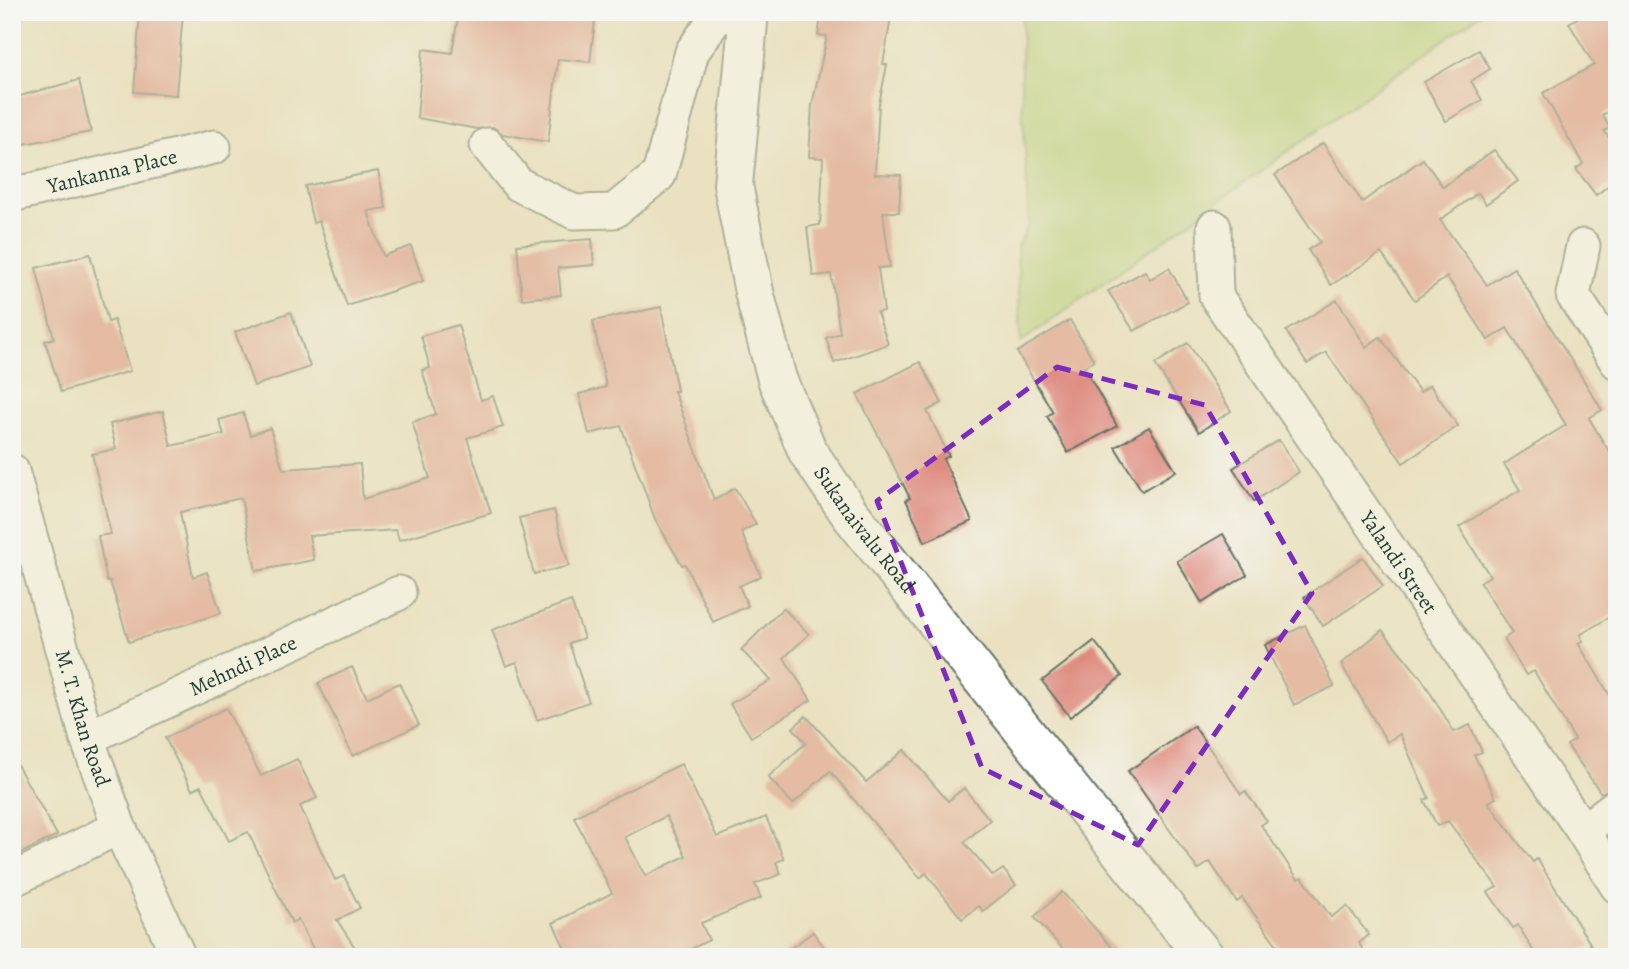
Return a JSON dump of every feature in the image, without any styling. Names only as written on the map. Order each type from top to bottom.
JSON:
[{"type":"main road","name":"Sukanaivalu Road","points":[[748,15],[733,185],[754,292],[777,379],[808,452],[850,514],[1203,956]]},
{"type":"street","points":[[486,145],[518,184],[574,212],[614,211],[659,175],[692,52],[718,15],[748,15]]},
{"type":"street","name":"Yankanna Place","points":[[12,195],[214,147]]},
{"type":"street","name":"Yalandi Street","points":[[1214,228],[1216,296],[1583,831],[1617,886]]},
{"type":"street","points":[[1583,246],[1573,295],[1617,362]]},
{"type":"street","name":"M. T. Khan Road","points":[[12,471],[87,738],[119,827],[179,957]]},
{"type":"street","name":"Mehndi Place","points":[[87,738],[399,593]]},
{"type":"street","points":[[1583,831],[1617,805]]},
{"type":"street","points":[[12,880],[119,827]]},
{"type":"highlighted area","points":[[1057,367],[1205,405],[1312,593],[1138,845],[982,768],[877,501]]},
{"type":"green space","points":[[1022,12],[1483,12],[1021,342],[1017,246],[1029,224],[1021,78]]},
{"type":"building","points":[[140,12],[183,12],[176,95],[134,92]]},
{"type":"building","points":[[459,12],[596,12],[590,62],[558,59],[548,142],[503,134],[493,127],[477,129],[417,118],[423,49],[452,53]]},
{"type":"building","points":[[822,12],[892,12],[883,64],[887,65],[879,104],[875,174],[901,175],[899,212],[883,212],[890,267],[878,268],[884,311],[877,312],[888,344],[834,363],[826,338],[840,333],[831,274],[813,276],[807,227],[820,225],[823,158],[809,157],[812,105],[827,36],[818,35]]},
{"type":"building","points":[[1587,12],[1617,12],[1617,107],[1602,115],[1610,128],[1604,131],[1617,148],[1617,179],[1596,195],[1576,169],[1583,164],[1543,93],[1594,65],[1569,23]]},
{"type":"building","points":[[1479,50],[1490,69],[1471,81],[1482,100],[1446,121],[1424,82]]},
{"type":"building","points":[[79,80],[91,132],[12,146],[12,98]]},
{"type":"building","points":[[1323,143],[1362,202],[1423,159],[1443,187],[1494,150],[1518,181],[1486,204],[1478,193],[1440,220],[1487,285],[1514,268],[1602,410],[1589,418],[1617,465],[1617,612],[1580,635],[1583,641],[1578,643],[1617,707],[1617,786],[1601,793],[1567,745],[1575,740],[1534,671],[1526,675],[1504,639],[1512,633],[1480,582],[1490,576],[1459,527],[1520,490],[1504,464],[1566,425],[1507,328],[1488,340],[1447,277],[1415,300],[1381,253],[1331,285],[1308,250],[1320,242],[1275,175]]},
{"type":"building","points":[[378,171],[386,208],[368,211],[383,256],[411,246],[423,281],[347,306],[319,221],[313,223],[305,186]]},
{"type":"building","points":[[592,239],[594,265],[558,268],[561,295],[522,299],[517,245]]},
{"type":"building","points":[[90,254],[108,322],[114,320],[130,371],[61,392],[45,341],[54,338],[36,268]]},
{"type":"building","points":[[1169,268],[1188,302],[1134,331],[1108,291],[1145,271],[1150,279]]},
{"type":"building","points":[[1337,300],[1366,347],[1380,337],[1420,392],[1430,385],[1458,426],[1403,463],[1326,352],[1307,364],[1286,331]]},
{"type":"building","points":[[661,307],[677,391],[674,391],[714,500],[735,488],[756,524],[741,532],[761,576],[739,586],[748,606],[713,622],[685,564],[682,565],[655,519],[621,426],[589,434],[579,394],[606,387],[593,321]]},
{"type":"building","points":[[291,312],[310,367],[254,386],[235,332]]},
{"type":"building","points":[[1070,320],[1094,361],[1084,367],[1117,426],[1068,453],[1047,416],[1053,412],[1017,352]]},
{"type":"building","points":[[458,325],[481,400],[493,396],[503,427],[467,438],[491,513],[399,540],[396,530],[309,536],[314,560],[256,571],[241,498],[180,512],[193,577],[207,572],[221,613],[129,642],[110,581],[107,582],[98,536],[111,534],[92,454],[116,449],[110,424],[163,411],[171,446],[224,434],[219,420],[243,413],[250,435],[270,428],[283,469],[360,464],[363,499],[430,478],[412,422],[436,414],[422,370],[430,368],[421,336]]},
{"type":"building","points":[[1188,343],[1231,411],[1199,432],[1155,364]]},
{"type":"building","points":[[920,362],[942,403],[927,411],[949,456],[943,459],[972,521],[925,542],[906,500],[910,498],[857,394]]},
{"type":"building","points":[[1149,427],[1176,471],[1142,491],[1115,447]]},
{"type":"building","points":[[1279,440],[1299,472],[1254,501],[1233,468]]},
{"type":"building","points":[[554,510],[569,566],[534,574],[519,518]]},
{"type":"building","points":[[1223,534],[1247,575],[1202,603],[1177,561]]},
{"type":"building","points":[[1363,557],[1383,586],[1323,626],[1304,597]]},
{"type":"building","points":[[571,601],[584,638],[569,643],[589,702],[537,720],[517,662],[506,666],[492,630]]},
{"type":"building","points":[[783,608],[809,634],[784,658],[811,700],[751,737],[730,704],[771,680],[741,650]]},
{"type":"building","points":[[1305,625],[1334,686],[1294,705],[1265,645]]},
{"type":"building","points":[[1382,630],[1422,679],[1454,732],[1470,725],[1482,752],[1474,755],[1496,798],[1488,802],[1533,862],[1537,859],[1591,945],[1570,957],[1537,957],[1518,925],[1513,928],[1488,892],[1497,887],[1448,821],[1437,826],[1424,800],[1429,798],[1400,734],[1387,742],[1341,664]]},
{"type":"building","points":[[1094,641],[1122,676],[1070,717],[1042,681]]},
{"type":"building","points":[[352,667],[367,698],[399,683],[419,725],[353,756],[318,683]]},
{"type":"building","points":[[226,708],[261,776],[297,759],[317,798],[300,806],[335,880],[344,876],[360,908],[337,920],[361,957],[317,957],[298,919],[292,923],[248,832],[229,841],[201,786],[192,790],[165,738]]},
{"type":"building","points":[[806,716],[866,782],[904,750],[948,801],[964,788],[990,820],[964,842],[993,876],[1003,869],[1016,885],[983,911],[979,906],[962,919],[926,873],[920,878],[830,771],[793,804],[768,777],[806,743],[793,728]]},
{"type":"building","points":[[1194,726],[1241,794],[1245,791],[1267,821],[1261,825],[1298,879],[1302,877],[1331,917],[1347,906],[1369,935],[1359,943],[1367,957],[1286,957],[1242,898],[1237,902],[1210,862],[1198,870],[1128,771]]},
{"type":"building","points":[[12,756],[57,835],[12,858]]},
{"type":"building","points":[[681,764],[717,837],[766,817],[784,859],[776,862],[781,874],[755,884],[761,898],[701,923],[709,940],[675,957],[569,957],[553,923],[612,893],[574,817]],"holes":[[[666,816],[686,856],[645,876],[625,837]]]},
{"type":"building","points":[[1062,892],[1121,957],[1070,957],[1034,917]]},
{"type":"building","points":[[813,932],[831,957],[779,957]]}]
